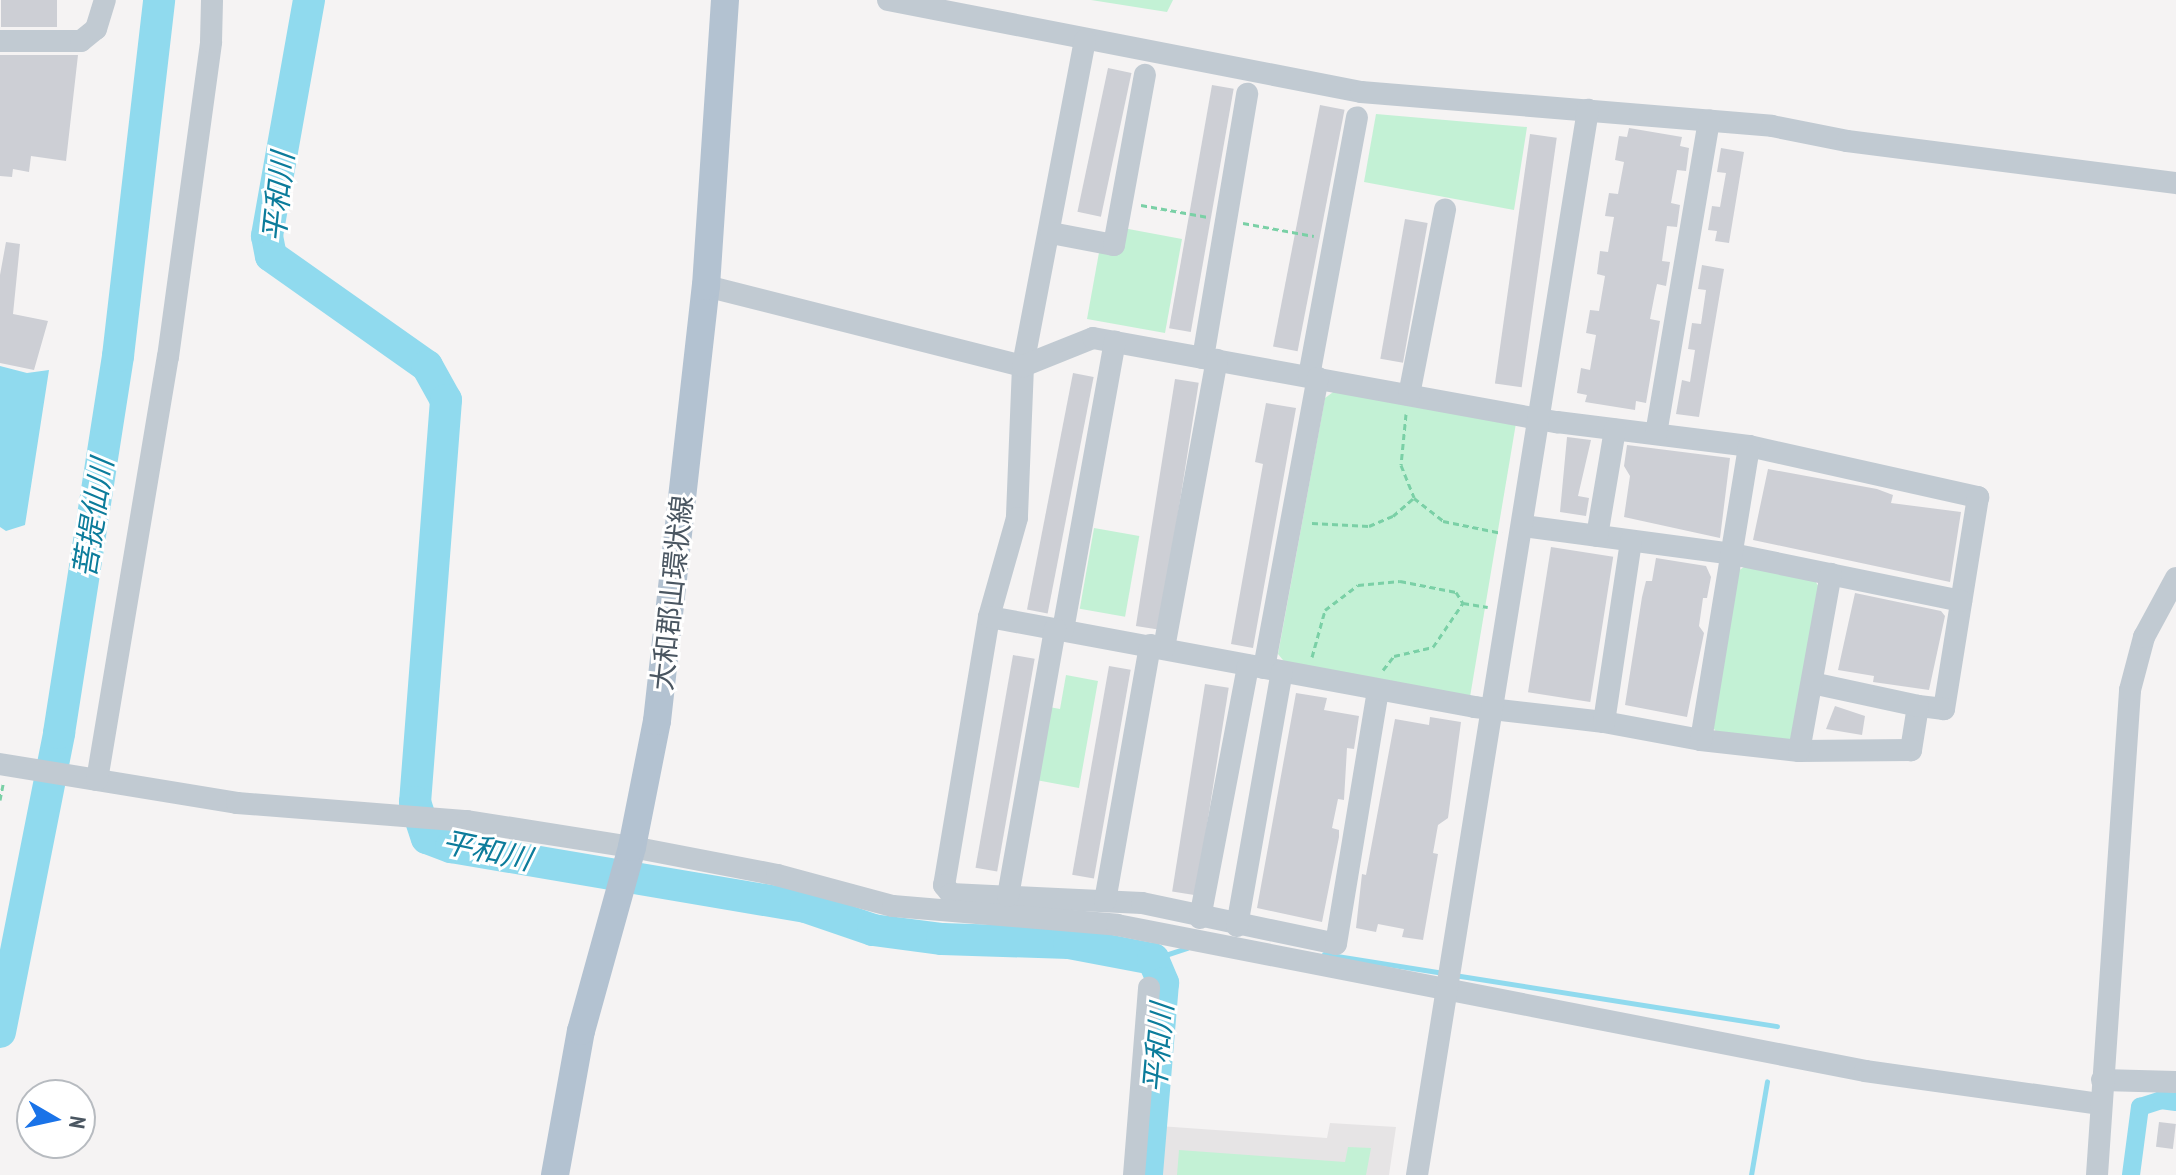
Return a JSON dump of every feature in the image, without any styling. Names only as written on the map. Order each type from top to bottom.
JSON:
[{"type":"main road","name":"大和郡山環状線","points":[[555,1175],[581,1031],[625,869],[657,721],[706,286],[725,0]]},
{"type":"street","points":[[0,41],[81,41],[96,29],[105,0]]},
{"type":"street","points":[[94,779],[168,357],[211,42],[212,0]]},
{"type":"street","points":[[888,0],[1361,92],[1709,120],[2176,183]]},
{"type":"street","points":[[1085,40],[1051,233],[1023,366],[1017,518],[989,617],[944,885],[951,894],[1142,903],[1237,926],[1336,944],[1378,690]]},
{"type":"street","points":[[1051,233],[1114,245],[1145,75]]},
{"type":"street","points":[[1105,901],[1157,647],[1210,359],[1247,94]]},
{"type":"street","points":[[1417,1175],[1492,710],[1513,530],[1540,416],[1588,110]]},
{"type":"street","points":[[1237,926],[1265,669],[1357,117]]},
{"type":"street","points":[[1656,434],[1709,120]]},
{"type":"street","points":[[1408,404],[1445,209]]},
{"type":"street","points":[[706,286],[1023,366],[1093,338],[1314,377],[1408,404],[1540,416],[1615,430],[1749,446],[1978,497],[1944,709],[1812,683]]},
{"type":"street","points":[[1008,896],[1115,342]]},
{"type":"street","points":[[1597,536],[1615,430]]},
{"type":"street","points":[[1701,740],[1749,446]]},
{"type":"street","points":[[1513,530],[1597,536],[1732,554],[1961,601]]},
{"type":"street","points":[[1604,722],[1631,541]]},
{"type":"street","points":[[1799,751],[1831,574]]},
{"type":"street","points":[[2097,1175],[2130,690],[2144,637],[2176,578]]},
{"type":"street","points":[[989,617],[1492,710],[1604,722],[1701,740],[1799,751],[1911,750],[1918,706]]},
{"type":"street","points":[[1200,918],[1265,669]]},
{"type":"street","points":[[8,765],[237,803],[355,815],[467,821],[625,869],[811,882],[893,906],[1071,918],[1865,1071],[2101,1104]]},
{"type":"street","points":[[1134,1175],[1149,988]]},
{"type":"street","points":[[2102,1080],[2176,1082]]},
{"type":"path","points":[[1408,404],[1401,465],[1414,498],[1443,521],[1513,530]]},
{"type":"path","points":[[1317,524],[1369,526],[1393,516],[1414,498]]},
{"type":"path","points":[[1309,678],[1320,619],[1344,592],[1384,579],[1456,592],[1463,603],[1492,608]]},
{"type":"path","points":[[1378,690],[1386,662],[1433,647],[1463,603]]},
{"type":"shaded area","points":[[1330,1123],[1396,1127],[1389,1175],[1155,1175],[1159,1126],[1327,1138]]},
{"type":"green space","points":[[1091,0],[1173,0],[1167,12]]},
{"type":"green space","points":[[1376,114],[1527,127],[1514,210],[1364,182]]},
{"type":"green space","points":[[1123,228],[1182,239],[1165,333],[1087,319],[1100,247]]},
{"type":"green space","points":[[1336,390],[1516,423],[1470,697],[1287,665],[1278,654],[1325,398]]},
{"type":"green space","points":[[1094,528],[1139,536],[1125,617],[1080,609]]},
{"type":"green space","points":[[1747,565],[1814,579],[1820,589],[1797,735],[1787,743],[1719,736],[1712,726],[1738,571]]},
{"type":"green space","points":[[1066,675],[1098,681],[1079,788],[1036,780],[1049,707],[1060,709]]},
{"type":"green space","points":[[1348,1147],[1371,1148],[1366,1175],[1177,1175],[1179,1150],[1345,1162]]},
{"type":"water","points":[[0,366],[27,373],[49,370],[25,525],[6,531],[0,527]]},
{"type":"building","points":[[1,0],[57,0],[57,27],[1,27]]},
{"type":"building","points":[[0,55],[78,55],[66,161],[31,156],[29,172],[13,169],[12,177],[0,176]]},
{"type":"building","points":[[1108,68],[1131,73],[1101,217],[1077,212]]},
{"type":"building","points":[[1212,85],[1234,89],[1191,332],[1169,328]]},
{"type":"building","points":[[1320,105],[1345,110],[1298,351],[1273,346]]},
{"type":"building","points":[[1629,128],[1682,137],[1680,146],[1689,148],[1686,171],[1677,170],[1671,203],[1680,205],[1677,227],[1667,226],[1662,261],[1670,262],[1666,286],[1657,284],[1650,319],[1660,321],[1646,403],[1636,401],[1635,410],[1585,402],[1587,395],[1577,393],[1581,368],[1590,370],[1596,335],[1586,333],[1590,310],[1599,311],[1605,276],[1597,274],[1600,251],[1608,252],[1614,217],[1605,216],[1609,193],[1618,194],[1624,162],[1615,160],[1619,136],[1627,137]]},
{"type":"building","points":[[1530,134],[1557,138],[1522,387],[1495,384]]},
{"type":"building","points":[[1721,148],[1744,152],[1729,243],[1715,241],[1717,231],[1708,230],[1712,206],[1720,207],[1726,173],[1717,172]]},
{"type":"building","points":[[1405,219],[1428,223],[1403,363],[1380,359]]},
{"type":"building","points":[[6,242],[20,244],[13,314],[48,321],[34,370],[0,363],[0,275]]},
{"type":"building","points":[[1702,265],[1724,269],[1699,417],[1676,414],[1682,380],[1690,382],[1695,350],[1688,349],[1692,323],[1701,324],[1706,290],[1698,289]]},
{"type":"building","points":[[1073,373],[1094,377],[1048,614],[1027,610]]},
{"type":"building","points":[[1175,379],[1199,383],[1160,630],[1136,626]]},
{"type":"building","points":[[1266,403],[1296,408],[1253,648],[1231,644],[1263,464],[1255,462]]},
{"type":"building","points":[[1567,437],[1591,440],[1578,496],[1589,498],[1586,516],[1560,512]]},
{"type":"building","points":[[1627,445],[1730,458],[1720,538],[1624,517],[1630,476],[1624,466]]},
{"type":"building","points":[[1768,469],[1877,489],[1893,495],[1891,503],[1961,512],[1950,582],[1753,540]]},
{"type":"building","points":[[1551,547],[1613,557],[1590,702],[1528,692]]},
{"type":"building","points":[[1656,558],[1706,566],[1711,577],[1707,598],[1703,598],[1699,626],[1704,633],[1687,717],[1625,705],[1642,597],[1646,581],[1652,581]]},
{"type":"building","points":[[1855,593],[1941,611],[1945,616],[1929,690],[1873,682],[1874,676],[1838,670]]},
{"type":"building","points":[[1013,655],[1035,659],[997,872],[975,868]]},
{"type":"building","points":[[1109,666],[1131,670],[1094,879],[1072,875]]},
{"type":"building","points":[[1205,684],[1229,688],[1196,895],[1172,891]]},
{"type":"building","points":[[1296,693],[1327,698],[1324,710],[1359,716],[1354,749],[1347,748],[1344,800],[1338,799],[1332,828],[1339,830],[1339,837],[1322,922],[1257,908]]},
{"type":"building","points":[[1835,706],[1865,716],[1862,735],[1826,729]]},
{"type":"building","points":[[1430,717],[1461,722],[1448,818],[1438,825],[1433,853],[1438,854],[1423,940],[1402,937],[1404,929],[1378,924],[1376,932],[1356,928],[1362,874],[1366,875],[1395,719],[1429,725]]},
{"type":"building","points":[[2159,1122],[2176,1124],[2173,1149],[2156,1147]]},
{"type":"waterway","name":"菩提仙川","points":[[0,1032],[59,733],[118,356],[159,0]]},
{"type":"waterway","name":"平和川","points":[[309,0],[267,236],[271,256],[427,366],[446,400],[415,802],[427,838],[451,847],[806,907],[873,930],[942,939],[1069,943],[1153,959],[1163,983],[1147,1175]]},
{"type":"waterway","points":[[1153,959],[1186,948]]},
{"type":"waterway","points":[[1324,954],[1444,973]]},
{"type":"waterway","points":[[1454,975],[1777,1026]]},
{"type":"waterway","points":[[1751,1175],[1767,1081]]},
{"type":"waterway","points":[[2131,1175],[2140,1107],[2161,1100],[2176,1102]]}]
